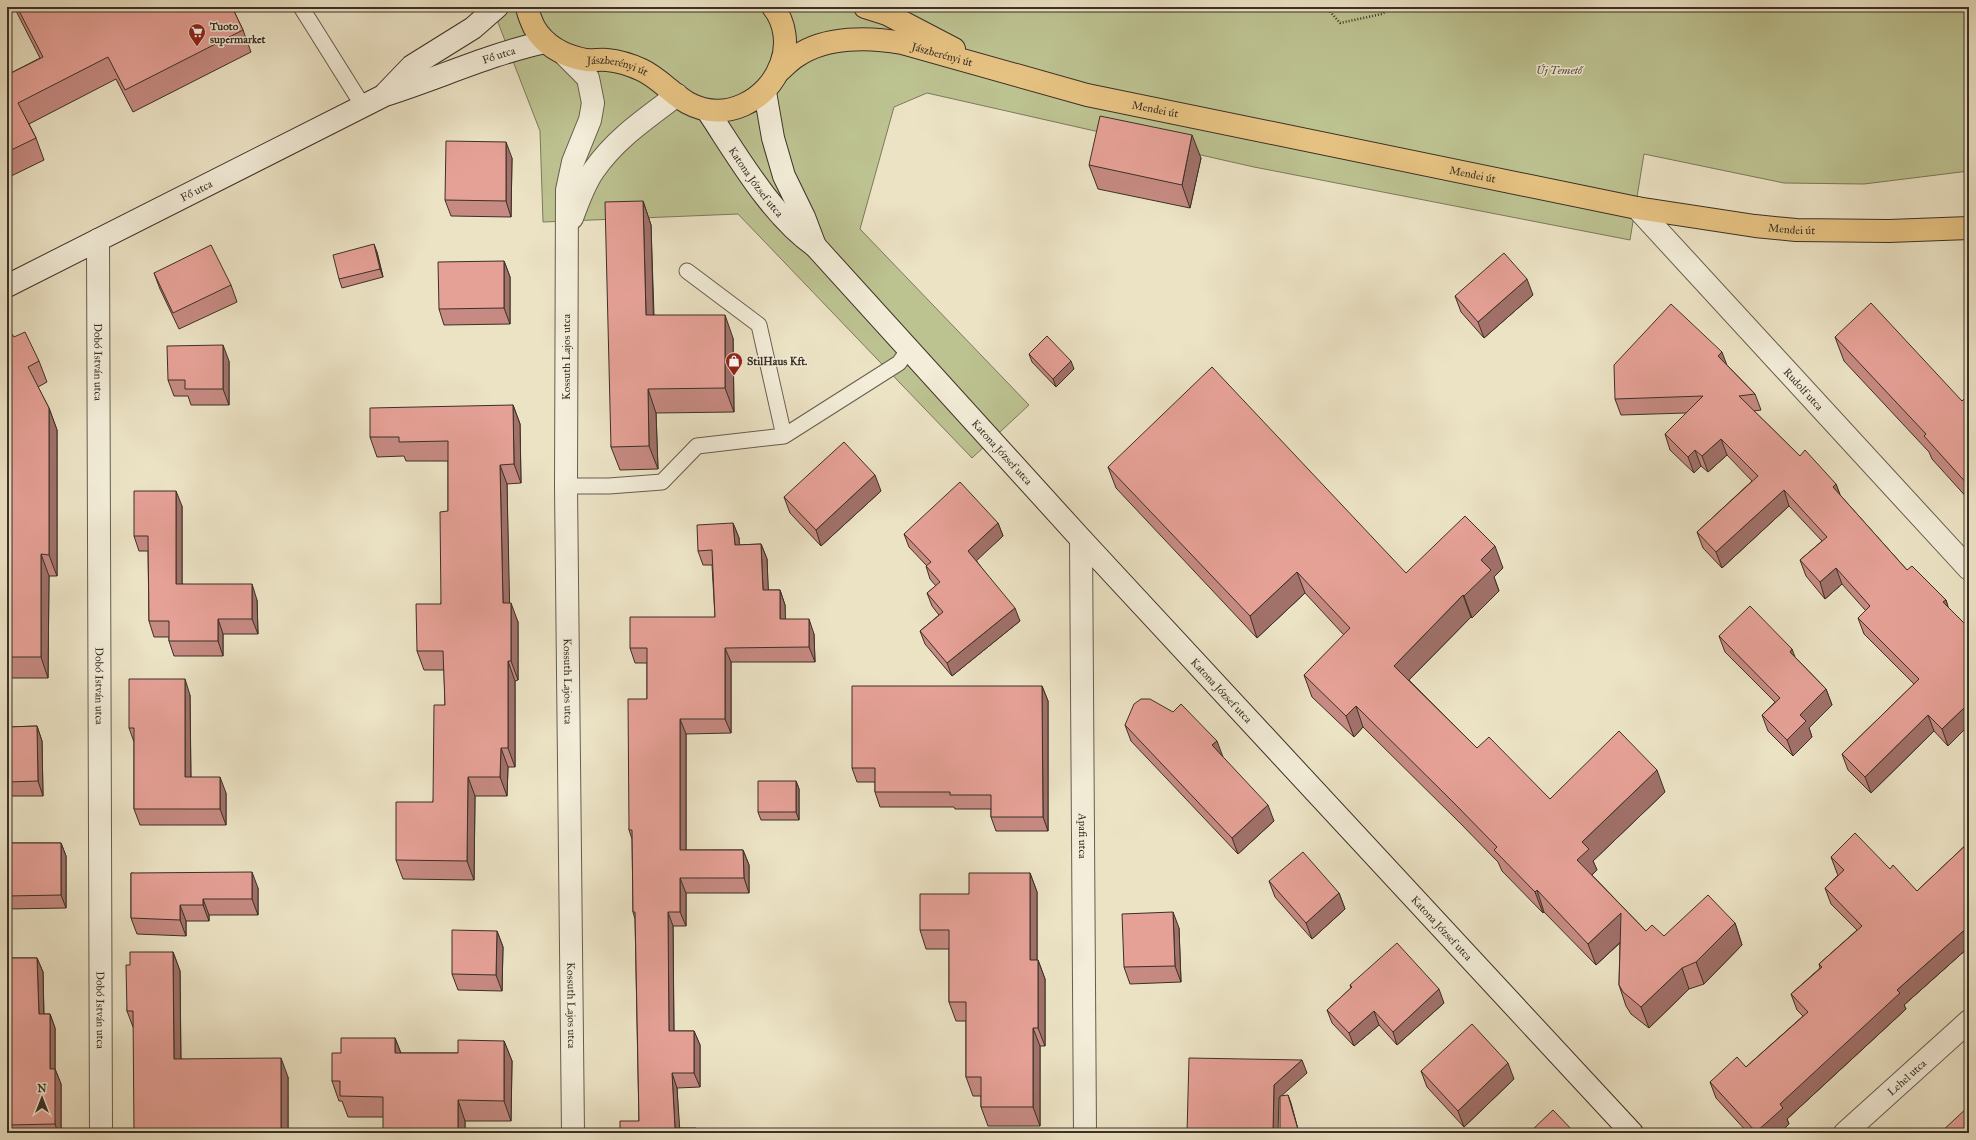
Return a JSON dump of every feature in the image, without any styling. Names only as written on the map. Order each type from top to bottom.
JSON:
[{"type":"main road","name":"Jászberényi út","points":[[527,7],[530,19],[545,42],[564,54],[586,60],[607,60],[628,64],[643,70],[656,78],[689,104],[707,110],[738,108],[765,92],[773,83],[786,52],[785,34],[773,7]]},
{"type":"main road","name":"Jászberényi út","points":[[865,7],[887,14],[923,31],[983,66]]},
{"type":"main road","name":"Jászberényi út","points":[[778,72],[798,55],[819,46],[850,39],[876,38],[902,43],[983,66]]},
{"type":"main road","name":"Mendei út","points":[[983,66],[1087,94],[1637,208],[1755,226],[1796,230],[1889,232],[1969,228]]},
{"type":"street","name":"Fő utca","points":[[385,94],[412,66],[473,28],[497,7]]},
{"type":"street","name":"Fő utca","points":[[7,286],[385,94],[418,84],[488,58],[545,42]]},
{"type":"street","name":"Kossuth Lajos utca","points":[[564,54],[588,78],[593,103],[590,120],[573,162],[567,190],[566,486],[573,1133]]},
{"type":"street","name":"Katona József utca","points":[[765,92],[773,138],[784,176],[804,217],[815,246]]},
{"type":"street","name":"Kossuth Lajos utca","points":[[567,230],[594,170],[620,139],[640,121],[677,95]]},
{"type":"street","name":"Katona József utca","points":[[707,110],[779,214],[797,233],[815,246],[1081,539],[1632,1133]]},
{"type":"street","name":"Rudolf utca","points":[[1637,208],[1969,569]]},
{"type":"street","name":"Dobó István utca","points":[[98,240],[101,1133]]},
{"type":"street","name":"Apafi utca","points":[[1081,539],[1085,1133]]},
{"type":"street","name":"Lehel utca","points":[[1845,1133],[1969,1021]]},
{"type":"lane","points":[[301,7],[363,106]]},
{"type":"lane","points":[[687,271],[759,325],[784,436]]},
{"type":"lane","points":[[566,486],[609,486],[662,482],[696,446],[784,436],[900,363],[909,349]]},
{"type":"path","points":[[1326,7],[1340,23],[1382,14],[1392,7]]},
{"type":"green space","name":"Új Temető","points":[[492,7],[1969,7],[1969,171],[1864,184],[1784,183],[1644,154],[1630,240],[1254,167],[927,93],[894,107],[860,229],[1029,405],[972,458],[738,214],[543,222],[540,131]]},
{"type":"building","points":[[17,7],[232,7],[243,30],[125,90],[108,57],[18,103],[36,138],[7,152],[7,75],[43,57]]},
{"type":"building","points":[[1100,116],[1192,135],[1182,185],[1089,165]]},
{"type":"building","points":[[446,141],[506,142],[506,201],[445,200]]},
{"type":"building","points":[[643,201],[646,315],[725,315],[725,388],[648,389],[649,446],[611,447],[605,202]]},
{"type":"building","points":[[374,244],[380,269],[339,279],[333,255]]},
{"type":"building","points":[[211,245],[231,285],[173,313],[154,273]]},
{"type":"building","points":[[1504,253],[1527,279],[1478,322],[1455,296]]},
{"type":"building","points":[[504,261],[504,308],[439,309],[438,262]]},
{"type":"building","points":[[1871,303],[1962,401],[1969,394],[1969,486],[1924,436],[1926,434],[1835,337]]},
{"type":"building","points":[[1671,304],[1722,352],[1718,356],[1755,394],[1739,396],[1800,456],[1805,450],[1836,484],[1833,487],[1907,570],[1912,566],[1946,600],[1943,602],[1969,628],[1969,711],[1965,707],[1942,729],[1928,715],[1865,777],[1842,754],[1919,679],[1858,618],[1870,606],[1836,568],[1820,582],[1800,560],[1827,537],[1784,490],[1716,552],[1697,532],[1758,476],[1721,439],[1702,456],[1695,450],[1688,457],[1665,434],[1703,396],[1615,399],[1614,365]]},
{"type":"building","points":[[25,332],[39,361],[28,367],[49,408],[49,555],[41,554],[41,657],[7,657],[7,337],[12,334],[14,337]]},
{"type":"building","points":[[1047,336],[1071,361],[1053,379],[1029,354]]},
{"type":"building","points":[[223,345],[223,389],[185,389],[185,380],[168,380],[167,346]]},
{"type":"building","points":[[1212,367],[1406,573],[1465,516],[1495,546],[1481,560],[1491,570],[1464,596],[1463,595],[1394,666],[1477,748],[1489,737],[1550,799],[1619,731],[1657,770],[1582,842],[1589,849],[1577,860],[1646,931],[1652,925],[1664,936],[1708,895],[1735,923],[1696,962],[1682,968],[1641,1007],[1623,992],[1619,985],[1621,913],[1588,944],[1537,890],[1535,892],[1494,850],[1497,847],[1356,706],[1346,716],[1304,675],[1350,628],[1297,572],[1250,616],[1108,467]]},
{"type":"building","points":[[513,405],[514,464],[500,465],[503,603],[511,603],[511,661],[508,661],[508,748],[501,748],[500,777],[468,777],[467,861],[396,860],[396,802],[433,802],[434,705],[445,705],[443,651],[417,651],[416,604],[441,604],[440,512],[448,511],[448,441],[399,442],[399,437],[370,437],[370,408]]},
{"type":"building","points":[[844,442],[875,475],[816,530],[784,497]]},
{"type":"building","points":[[960,482],[998,523],[968,551],[1015,608],[947,663],[920,631],[943,612],[927,593],[940,582],[926,566],[931,562],[904,534]]},
{"type":"building","points":[[134,491],[176,491],[176,584],[252,584],[252,619],[218,619],[218,641],[169,641],[169,621],[149,621],[148,536],[134,536]]},
{"type":"building","points":[[733,523],[735,545],[761,544],[763,590],[780,590],[780,619],[809,619],[809,647],[725,648],[725,719],[680,719],[680,850],[743,850],[744,878],[680,878],[680,912],[668,912],[669,1031],[694,1031],[694,1073],[672,1073],[675,1128],[696,1128],[696,1133],[620,1133],[620,1121],[639,1121],[635,912],[633,912],[632,830],[629,830],[628,699],[647,699],[647,648],[630,648],[630,617],[715,617],[712,550],[698,551],[697,525]]},
{"type":"building","points":[[1750,606],[1792,649],[1790,652],[1826,689],[1800,715],[1806,721],[1787,740],[1762,715],[1780,698],[1719,636]]},
{"type":"building","points":[[129,679],[185,679],[185,777],[220,777],[220,809],[134,809],[134,728],[129,728]]},
{"type":"building","points":[[852,686],[1042,686],[1043,817],[991,817],[991,795],[950,795],[950,792],[875,792],[875,768],[852,768]]},
{"type":"building","points":[[1141,699],[1150,699],[1173,712],[1181,704],[1217,741],[1212,745],[1268,805],[1232,838],[1125,725],[1134,704]]},
{"type":"building","points":[[37,726],[38,781],[7,782],[7,727]]},
{"type":"building","points":[[758,781],[796,781],[796,812],[758,812]]},
{"type":"building","points":[[1855,833],[1890,869],[1893,865],[1917,891],[1969,842],[1969,926],[1897,990],[1900,993],[1780,1104],[1783,1108],[1756,1132],[1710,1082],[1737,1057],[1746,1067],[1808,1012],[1791,994],[1822,967],[1819,964],[1862,926],[1825,888],[1844,870],[1831,857]]},
{"type":"building","points":[[7,843],[61,843],[61,895],[7,896]]},
{"type":"building","points":[[1303,852],[1339,893],[1306,923],[1269,881]]},
{"type":"building","points":[[252,872],[252,899],[203,899],[203,905],[180,905],[180,920],[131,918],[131,873]]},
{"type":"building","points":[[969,873],[1030,873],[1030,960],[1038,960],[1038,1028],[1033,1028],[1033,1107],[981,1107],[981,1077],[966,1077],[966,1002],[949,1002],[949,930],[920,930],[920,894],[969,894]]},
{"type":"building","points":[[1173,912],[1175,966],[1124,967],[1122,914]]},
{"type":"building","points":[[452,930],[497,931],[496,975],[452,974]]},
{"type":"building","points":[[1397,943],[1439,989],[1393,1032],[1374,1011],[1349,1033],[1327,1010],[1352,987],[1350,985]]},
{"type":"building","points":[[130,952],[173,952],[174,1059],[281,1058],[281,1133],[134,1133],[133,1011],[127,1011],[126,965],[130,965]]},
{"type":"building","points":[[7,958],[37,958],[39,1014],[50,1014],[50,1069],[55,1069],[55,1124],[7,1125]]},
{"type":"building","points":[[1472,1024],[1508,1063],[1458,1111],[1421,1071]]},
{"type":"building","points":[[341,1038],[395,1038],[395,1053],[458,1053],[458,1040],[504,1041],[504,1101],[458,1100],[458,1133],[383,1133],[383,1097],[340,1096],[340,1081],[332,1081],[332,1053],[341,1053]]},
{"type":"building","points":[[1189,1058],[1302,1060],[1274,1085],[1273,1133],[1187,1133]]},
{"type":"building","points":[[1288,1095],[1299,1133],[1280,1133],[1280,1096]]},
{"type":"building","points":[[1969,1106],[1969,1133],[1940,1133]]},
{"type":"building","points":[[1553,1110],[1575,1133],[1529,1133]]},
{"type":"place","name":"Tuoto supermarket","points":[[197,47]]},
{"type":"place","name":"StilHaus Kft.","points":[[734,376]]}]
